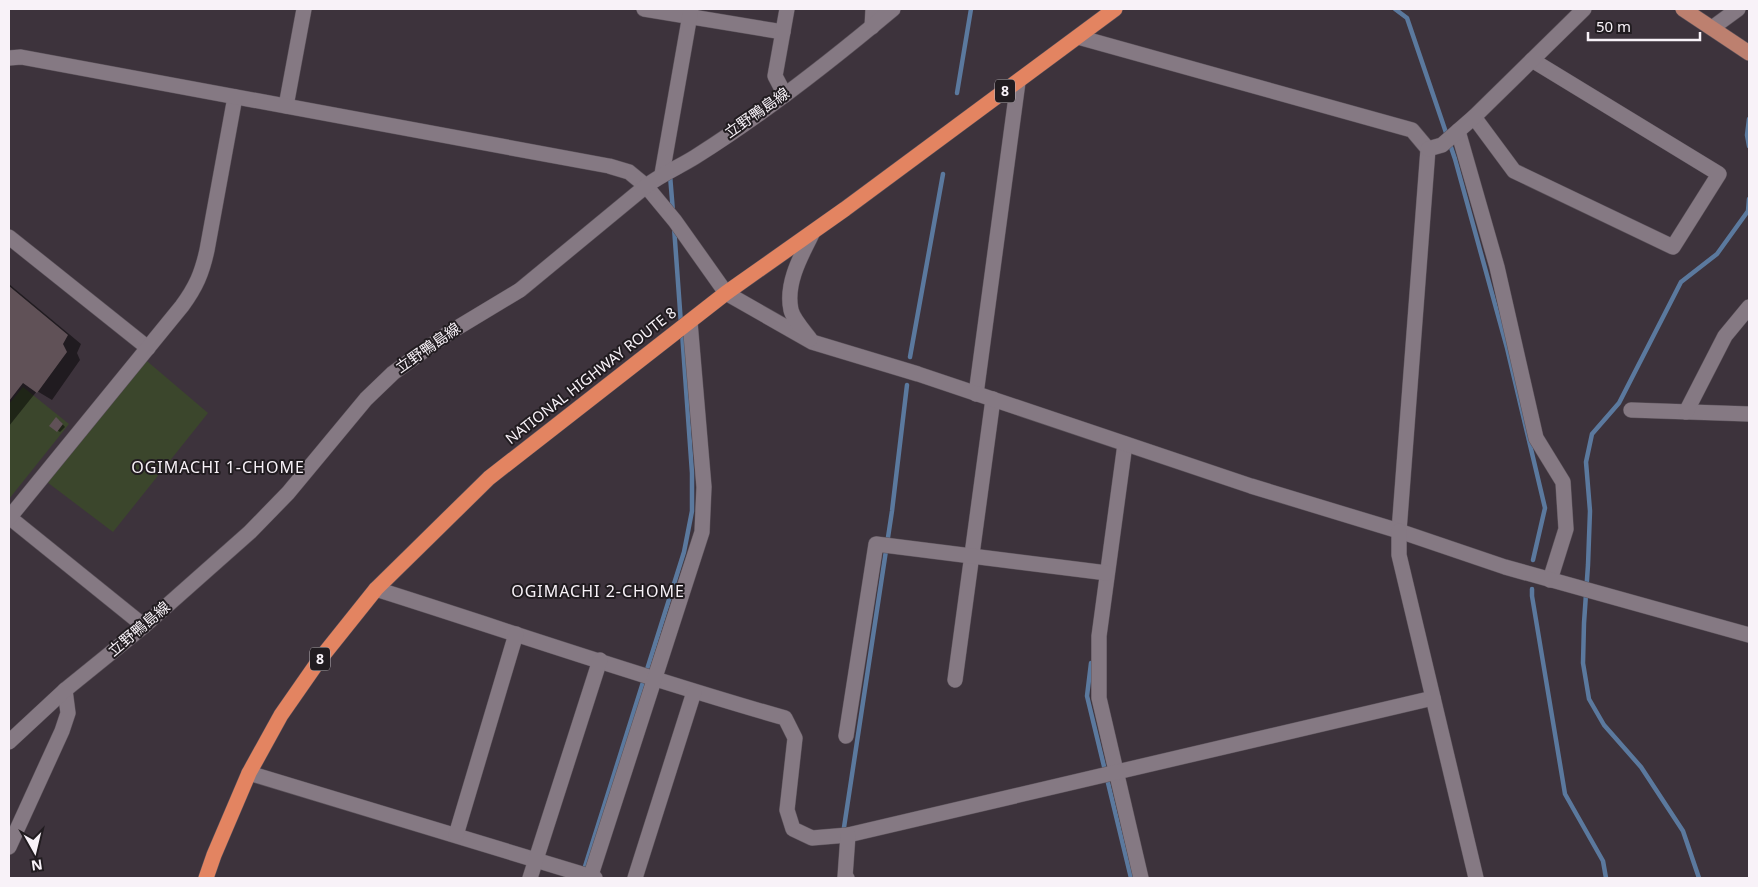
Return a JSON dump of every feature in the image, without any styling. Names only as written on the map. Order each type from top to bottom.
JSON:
[{"type":"highway","name":"NATIONAL HIGHWAY ROUTE 8","points":[[206,878],[217,847],[249,773],[281,716],[320,659],[376,589],[489,478],[726,294],[1116,9]]},
{"type":"main road","points":[[1683,9],[1749,53]]},
{"type":"street","points":[[286,106],[304,9]]},
{"type":"street","points":[[644,9],[783,32]]},
{"type":"street","points":[[785,94],[775,76],[787,9]]},
{"type":"street","points":[[872,27],[873,9]]},
{"type":"street","name":"立野鴨島線","points":[[9,742],[65,690],[144,626],[250,532],[288,492],[366,400],[393,373],[447,334],[520,290],[646,186],[662,174],[694,157],[785,94],[894,9]]},
{"type":"street","points":[[1712,28],[1738,9]]},
{"type":"street","points":[[1428,149],[1442,145],[1474,117],[1579,10]]},
{"type":"street","points":[[662,174],[694,16]]},
{"type":"street","points":[[1078,38],[1412,130],[1428,149],[1399,555],[1476,878]]},
{"type":"street","points":[[9,58],[21,57],[609,166],[629,172],[646,186],[675,221],[726,294],[812,342],[993,399],[1251,486],[1400,531],[1505,567],[1749,635]]},
{"type":"street","points":[[1474,117],[1514,171],[1673,247],[1719,174],[1532,60]]},
{"type":"street","points":[[976,394],[1018,82]]},
{"type":"street","points":[[144,626],[9,518],[191,294],[202,272],[235,97]]},
{"type":"street","points":[[1458,131],[1497,267],[1536,438],[1563,482],[1566,529],[1550,580]]},
{"type":"street","points":[[812,342],[791,311],[790,299],[791,286],[799,261],[813,232]]},
{"type":"street","points":[[9,237],[148,348]]},
{"type":"street","points":[[1686,412],[1726,336],[1748,310]]},
{"type":"street","points":[[249,773],[592,878],[702,532],[704,487],[690,322]]},
{"type":"street","points":[[955,680],[993,399]]},
{"type":"street","points":[[1631,410],[1749,414]]},
{"type":"street","points":[[1125,444],[1099,636],[1099,698],[1109,774],[1141,878]]},
{"type":"street","points":[[846,736],[876,544],[1108,573]]},
{"type":"street","points":[[376,589],[694,692],[785,718],[795,738],[787,810],[793,829],[812,838],[833,838],[848,835],[1433,698]]},
{"type":"street","points":[[456,835],[516,634]]},
{"type":"street","points":[[530,878],[600,660]]},
{"type":"street","points":[[9,847],[62,731],[68,713],[65,690]]},
{"type":"street","points":[[635,878],[694,692]]},
{"type":"street","points":[[846,878],[848,835]]},
{"type":"green space","points":[[141,356],[208,413],[113,532],[43,479]]},
{"type":"green space","points":[[23,387],[69,424],[9,499],[9,404]]},
{"type":"building","points":[[9,286],[68,335],[63,344],[67,352],[37,393],[23,383],[9,401]]},
{"type":"building","points":[[56,417],[63,424],[57,432],[49,426]]},
{"type":"waterway","points":[[957,93],[971,9]]},
{"type":"waterway","points":[[1395,9],[1407,18],[1455,159],[1507,348],[1545,508],[1533,560]]},
{"type":"waterway","points":[[1749,119],[1747,135],[1749,146]]},
{"type":"waterway","points":[[910,357],[943,174]]},
{"type":"waterway","points":[[670,175],[673,212]]},
{"type":"waterway","points":[[1699,878],[1683,831],[1641,767],[1604,725],[1589,699],[1583,663],[1590,511],[1586,462],[1592,434],[1619,403],[1681,282],[1717,254],[1748,211],[1749,199]]},
{"type":"waterway","points":[[674,227],[681,324]]},
{"type":"waterway","points":[[583,873],[684,552],[692,511],[692,473],[682,332]]},
{"type":"waterway","points":[[843,834],[892,511],[907,385]]},
{"type":"waterway","points":[[1532,589],[1565,794],[1603,861],[1606,878]]},
{"type":"waterway","points":[[1091,663],[1087,696],[1131,878]]},
{"type":"district","name":"OGIMACHI 1-CHOME","points":[[218,467]]},
{"type":"district","name":"OGIMACHI 2-CHOME","points":[[598,591]]}]
